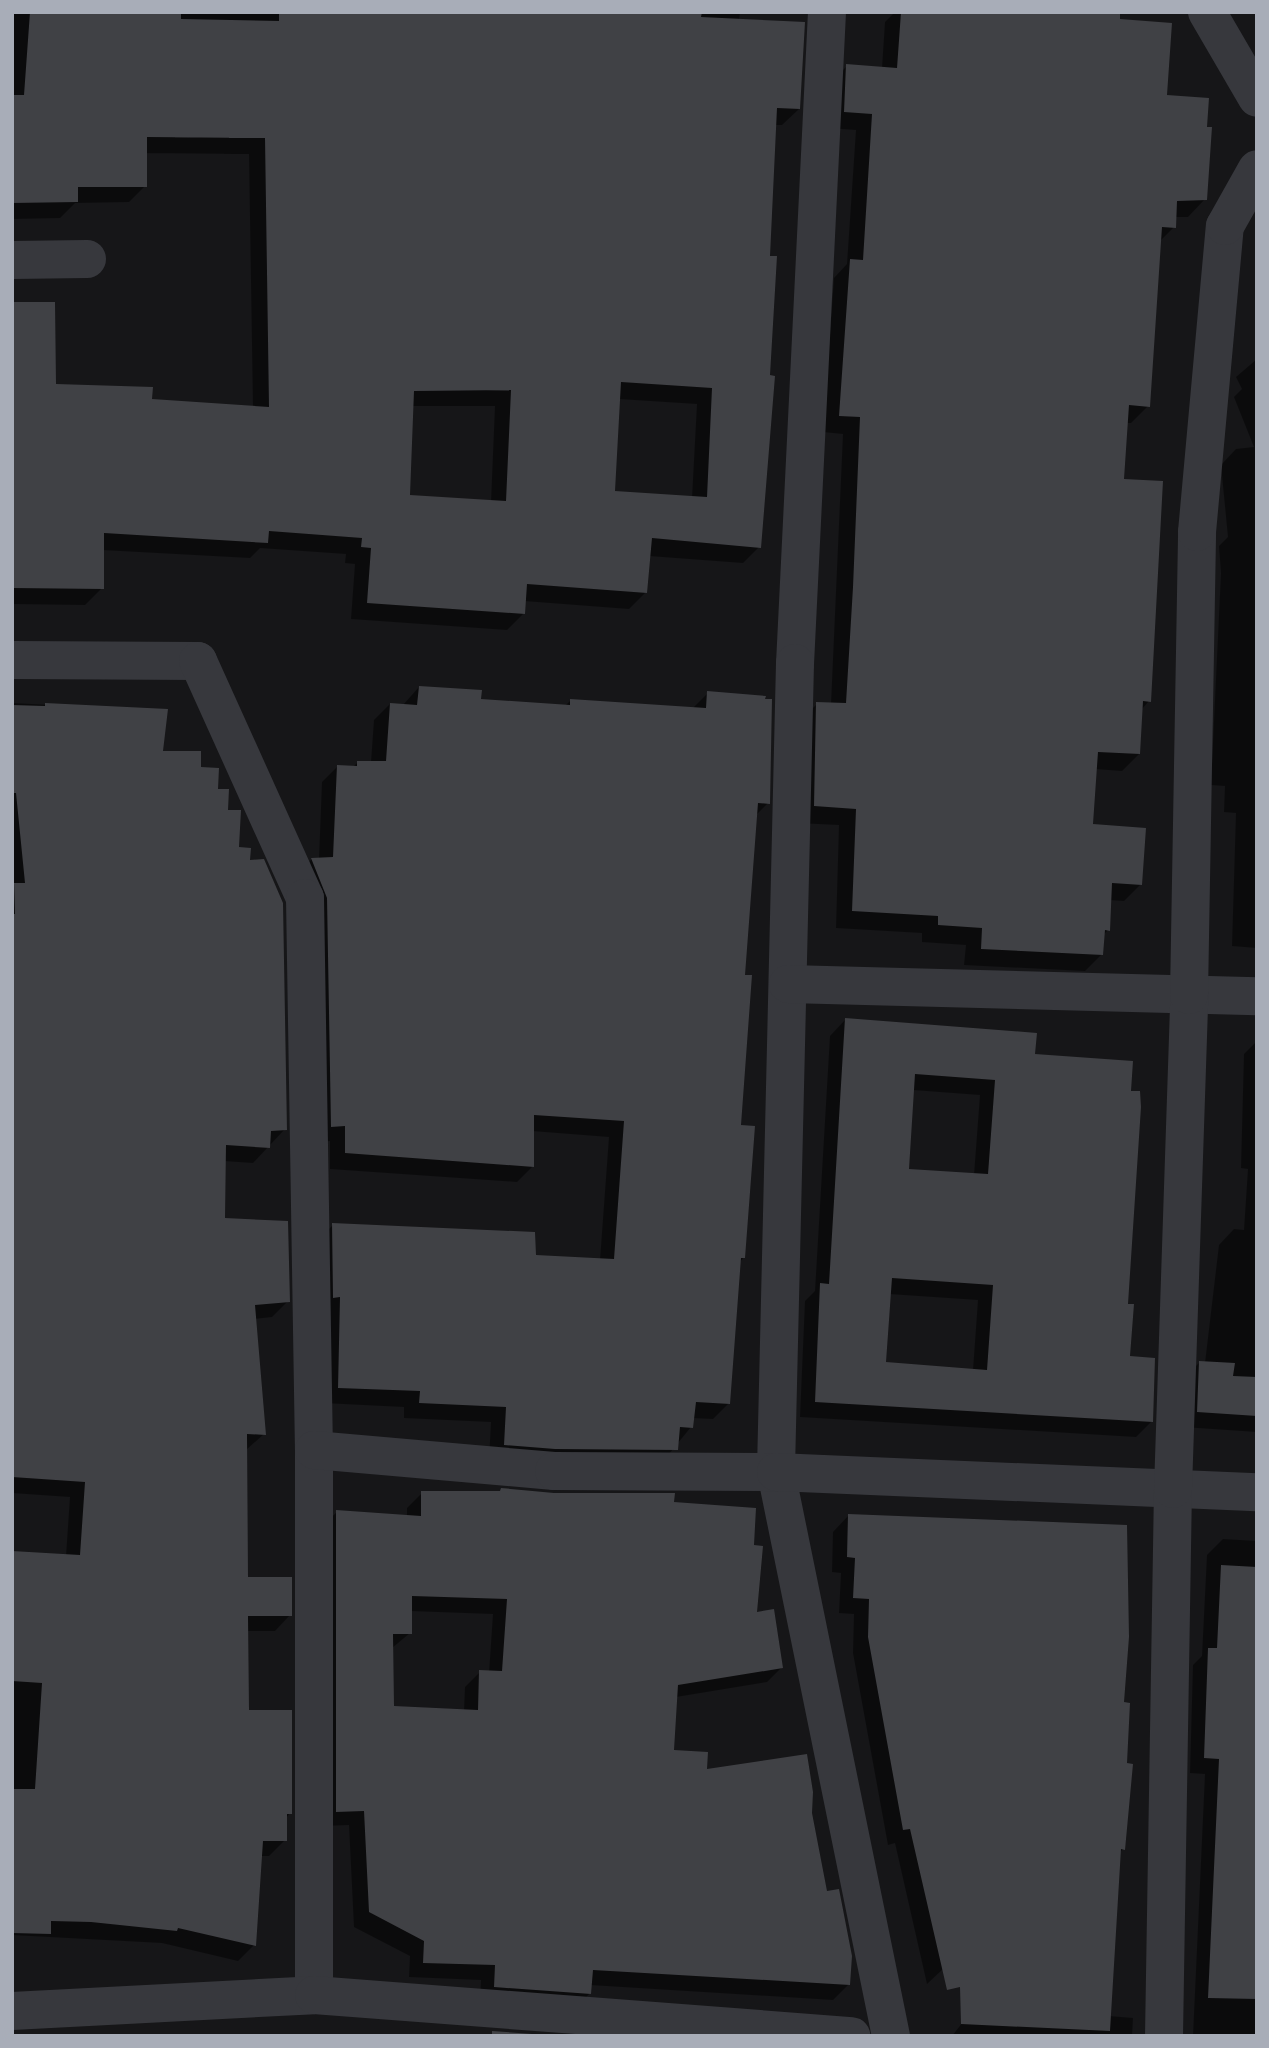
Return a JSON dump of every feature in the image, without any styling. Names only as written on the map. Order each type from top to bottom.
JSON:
[{"type":"street","points":[[827,12],[795,663],[776,1472],[891,2036]]},
{"type":"street","points":[[1207,12],[1257,98]]},
{"type":"street","points":[[1164,2036],[1173,1489],[1189,995],[1197,532],[1225,226],[1257,169]]},
{"type":"street","points":[[12,260],[87,259]]},
{"type":"street","points":[[12,660],[198,661],[305,898],[314,1450],[314,1995]]},
{"type":"street","points":[[788,984],[1257,996]]},
{"type":"street","points":[[314,1450],[554,1471],[776,1472],[1257,1492]]},
{"type":"street","points":[[12,2011],[314,1995],[850,2036]]},
{"type":"building","points":[[30,12],[181,12],[181,19],[279,21],[279,12],[702,12],[701,17],[805,22],[800,109],[777,108],[770,256],[777,256],[770,375],[775,376],[761,548],[652,538],[647,593],[527,584],[525,614],[367,603],[371,548],[361,547],[362,538],[269,531],[268,543],[104,533],[104,589],[12,588],[12,302],[55,302],[56,384],[153,387],[152,399],[269,407],[265,138],[147,137],[147,187],[78,187],[78,202],[12,203],[12,95],[24,95]],"holes":[[[621,382],[712,388],[707,497],[615,491]],[[511,390],[506,501],[410,495],[414,391]]]},
{"type":"building","points":[[901,12],[1120,12],[1120,19],[1172,23],[1167,95],[1209,98],[1207,127],[1212,127],[1207,200],[1177,201],[1176,228],[1162,227],[1150,407],[1129,405],[1124,479],[1163,481],[1151,702],[1143,701],[1140,754],[1098,752],[1093,824],[1146,828],[1142,885],[1112,883],[1110,931],[1105,930],[1103,955],[981,949],[982,928],[938,925],[938,916],[852,911],[856,809],[814,806],[816,702],[846,703],[853,587],[860,417],[839,416],[850,259],[863,260],[872,114],[844,112],[846,64],[897,68]]},
{"type":"building","points":[[419,686],[482,690],[481,699],[570,705],[570,699],[706,708],[707,691],[766,696],[765,699],[772,699],[770,804],[758,803],[745,975],[752,975],[741,1125],[755,1126],[745,1258],[741,1258],[730,1404],[696,1402],[693,1428],[680,1427],[678,1450],[555,1449],[504,1445],[506,1407],[419,1403],[420,1391],[338,1388],[340,1297],[333,1298],[332,1223],[535,1232],[536,1255],[614,1259],[624,1121],[534,1115],[534,1167],[345,1153],[345,1126],[331,1127],[327,898],[311,858],[333,857],[337,765],[357,766],[357,761],[386,761],[390,703],[417,705]]},
{"type":"building","points":[[45,703],[168,709],[163,751],[201,751],[201,767],[219,768],[218,789],[229,789],[228,810],[241,810],[239,847],[251,848],[250,860],[264,859],[283,903],[287,1130],[271,1131],[270,1148],[226,1145],[225,1218],[288,1221],[290,1302],[255,1305],[266,1435],[247,1434],[248,1577],[292,1577],[292,1616],[248,1616],[249,1710],[292,1710],[292,1814],[287,1814],[287,1841],[263,1841],[256,1946],[178,1928],[177,1931],[91,1922],[51,1921],[51,1934],[12,1933],[13,1789],[35,1789],[42,1683],[12,1681],[12,1551],[80,1555],[85,1482],[12,1477],[12,914],[15,914],[14,883],[25,883],[16,793],[12,793],[12,705],[45,706]]},
{"type":"building","points":[[845,1018],[1037,1033],[1035,1054],[1133,1061],[1131,1091],[1140,1091],[1141,1107],[1128,1304],[1134,1304],[1130,1356],[1155,1358],[1153,1422],[815,1402],[820,1283],[829,1284]],"holes":[[[915,1074],[995,1080],[988,1174],[909,1169]],[[892,1278],[993,1285],[987,1370],[886,1362]]]},
{"type":"building","points":[[1199,1361],[1235,1363],[1233,1376],[1257,1377],[1257,1416],[1197,1412]]},
{"type":"building","points":[[501,1488],[554,1493],[675,1493],[674,1502],[756,1508],[754,1545],[763,1546],[757,1612],[774,1609],[783,1668],[678,1685],[674,1750],[708,1752],[707,1769],[807,1754],[813,1792],[812,1813],[827,1891],[839,1889],[852,1956],[850,1985],[593,1970],[591,1994],[494,1987],[495,1965],[423,1963],[424,1941],[369,1912],[364,1811],[336,1812],[336,1510],[421,1516],[421,1491],[500,1491]],"holes":[[[412,1596],[507,1599],[502,1671],[479,1670],[478,1710],[394,1706],[393,1634],[412,1634]]]},
{"type":"building","points":[[848,1514],[1127,1525],[1129,1637],[1124,1702],[1130,1703],[1127,1763],[1133,1764],[1125,1850],[1121,1849],[1110,2031],[961,2024],[960,1987],[947,1990],[910,1829],[903,1830],[868,1637],[869,1599],[853,1598],[855,1558],[847,1557]]},
{"type":"building","points":[[1221,1565],[1257,1567],[1257,1999],[1208,1998],[1219,1759],[1204,1758],[1208,1648],[1217,1648]]},
{"type":"building","points":[[492,2031],[560,2036],[492,2036]]}]
